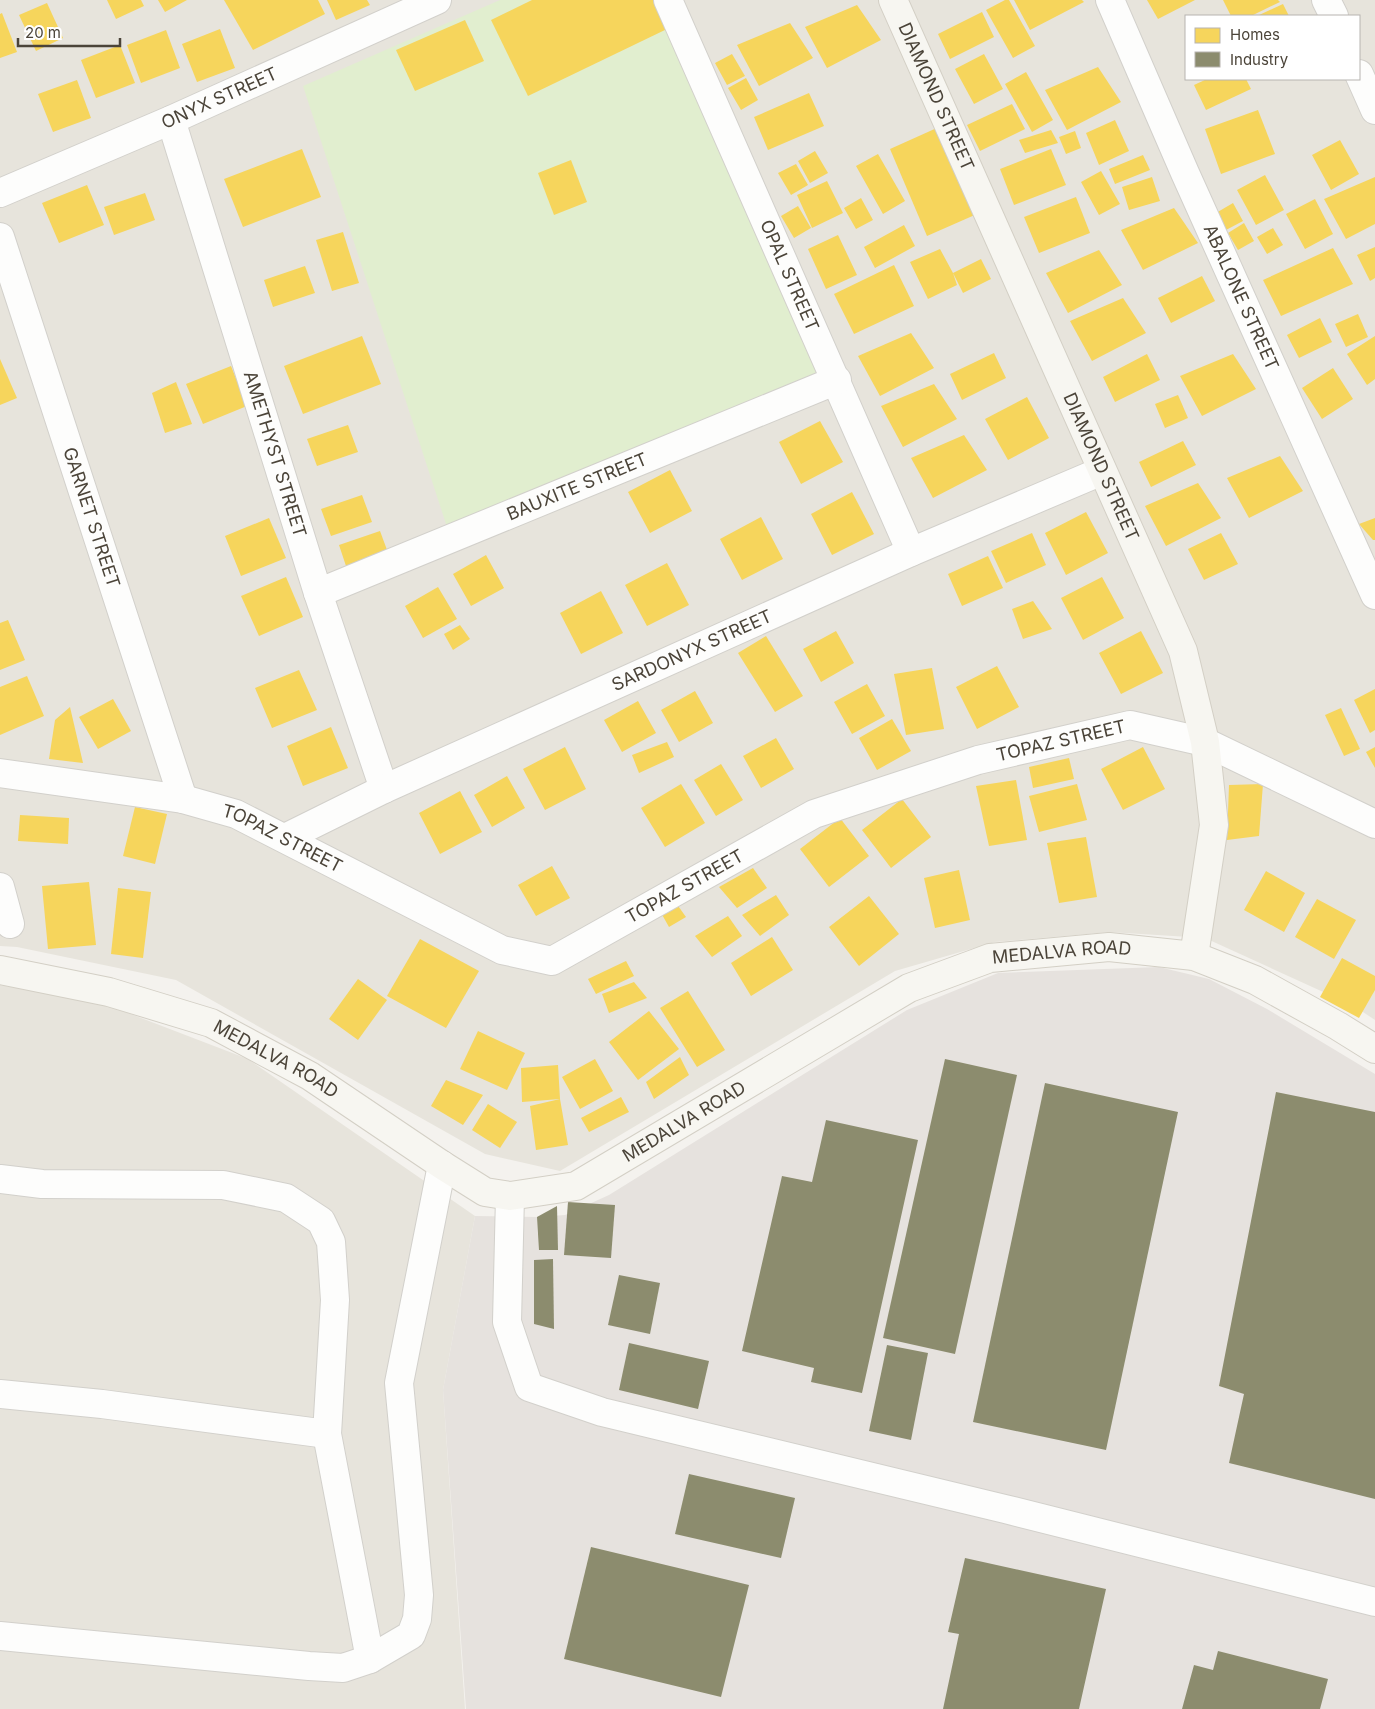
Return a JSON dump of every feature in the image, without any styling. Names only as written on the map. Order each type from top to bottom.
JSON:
[{"type":"street","name":"ONYX STREET","points":[[0,193],[171,120],[436,0]]},
{"type":"street","name":"OPAL STREET","points":[[668,0],[837,380],[911,552]]},
{"type":"street","name":"DIAMOND STREET","points":[[893,0],[1183,651],[1205,742],[1214,825],[1194,956]]},
{"type":"street","name":"ABALONE STREET","points":[[1110,0],[1185,173],[1375,595]]},
{"type":"street","points":[[1326,0],[1334,15]]},
{"type":"street","points":[[1360,76],[1375,110]]},
{"type":"street","name":"AMETHYST STREET","points":[[171,120],[318,593],[384,789]]},
{"type":"street","name":"GARNET STREET","points":[[0,237],[183,799]]},
{"type":"street","name":"BAUXITE STREET","points":[[318,593],[837,380]]},
{"type":"street","name":"SARDONYX STREET","points":[[284,838],[384,789],[911,552],[1102,470]]},
{"type":"street","name":"TOPAZ STREET","points":[[0,773],[183,799],[236,814],[502,950],[552,961],[814,814],[978,760],[1130,725],[1205,742],[1375,824]]},
{"type":"street","points":[[0,887],[10,924]]},
{"type":"street","name":"MEDALVA ROAD","points":[[0,970],[109,992],[211,1023],[310,1076],[485,1192],[510,1196],[576,1186],[909,988],[990,958],[1109,947],[1194,956],[1255,980],[1375,1049]]},
{"type":"street","points":[[0,1636],[343,1668],[370,1659],[411,1635],[417,1619],[419,1595],[399,1383],[442,1165]]},
{"type":"street","points":[[0,1178],[42,1184],[224,1185],[286,1198],[320,1221],[331,1242],[335,1300],[327,1434],[370,1659]]},
{"type":"street","points":[[510,1196],[507,1322],[528,1386],[602,1412],[995,1507],[1375,1602]]},
{"type":"street","points":[[0,1394],[102,1404],[327,1434]]},
{"type":"shaded area","points":[[0,0],[1375,0],[1375,1020],[1354,1006],[1205,938],[1109,932],[995,942],[895,971],[560,1171],[485,1154],[176,980],[17,947],[0,946]]},
{"type":"shaded area","points":[[1159,967],[1209,979],[1267,1009],[1375,1074],[1375,1709],[466,1709],[443,1390],[475,1216],[537,1217],[565,1215],[609,1195],[907,1010],[998,973]]},
{"type":"shaded area","points":[[0,985],[102,1003],[248,1059],[475,1216],[443,1390],[465,1709],[0,1709]]},
{"type":"green space","points":[[500,0],[656,0],[821,371],[447,527],[303,86]]},
{"type":"building: Homes","points":[[107,0],[141,0],[144,6],[116,19]]},
{"type":"building: Homes","points":[[158,0],[187,0],[165,12]]},
{"type":"building: Homes","points":[[224,0],[318,0],[325,14],[253,50]]},
{"type":"building: Homes","points":[[327,0],[367,0],[370,5],[336,20]]},
{"type":"building: Homes","points":[[532,0],[653,0],[667,29],[528,96],[491,20]]},
{"type":"building: Homes","points":[[1005,0],[1009,0],[1035,46],[1013,58],[986,10]]},
{"type":"building: Homes","points":[[1014,0],[1082,0],[1084,2],[1030,30]]},
{"type":"building: Homes","points":[[1147,0],[1195,0],[1158,19]]},
{"type":"building: Homes","points":[[1223,0],[1278,0],[1280,2],[1253,15],[1230,15]]},
{"type":"building: Homes","points":[[47,3],[63,38],[36,51],[19,15]]},
{"type":"building: Homes","points":[[1283,4],[1288,15],[1259,15]]},
{"type":"building: Homes","points":[[857,5],[881,40],[827,68],[805,27]]},
{"type":"building: Homes","points":[[982,12],[994,37],[950,59],[938,34]]},
{"type":"building: Homes","points":[[2,13],[17,52],[0,58],[0,14]]},
{"type":"building: Homes","points":[[465,20],[484,61],[415,91],[396,50]]},
{"type":"building: Homes","points":[[790,23],[813,58],[759,86],[737,45]]},
{"type":"building: Homes","points":[[220,29],[235,68],[197,82],[182,44]]},
{"type":"building: Homes","points":[[166,30],[180,68],[141,83],[127,45]]},
{"type":"building: Homes","points":[[120,45],[135,83],[96,98],[81,60]]},
{"type":"building: Homes","points":[[732,54],[745,76],[727,85],[715,63]]},
{"type":"building: Homes","points":[[984,54],[1003,89],[974,104],[955,69]]},
{"type":"building: Homes","points":[[1098,67],[1121,102],[1067,130],[1045,90]]},
{"type":"building: Homes","points":[[1026,72],[1053,120],[1032,132],[1005,84]]},
{"type":"building: Homes","points":[[746,78],[758,100],[741,110],[728,88]]},
{"type":"building: Homes","points":[[77,80],[91,118],[53,132],[38,94]]},
{"type":"building: Homes","points":[[1205,80],[1246,80],[1251,89],[1206,110],[1194,85]]},
{"type":"building: Homes","points":[[809,93],[824,126],[768,150],[754,117]]},
{"type":"building: Homes","points":[[1012,104],[1025,129],[980,151],[967,125]]},
{"type":"building: Homes","points":[[1258,110],[1275,154],[1221,174],[1205,129]]},
{"type":"building: Homes","points":[[1115,120],[1129,151],[1099,165],[1086,133]]},
{"type":"building: Homes","points":[[939,127],[977,214],[927,236],[890,149]]},
{"type":"building: Homes","points":[[1051,130],[1058,143],[1025,153],[1019,140]]},
{"type":"building: Homes","points":[[1075,131],[1081,148],[1066,154],[1059,137]]},
{"type":"building: Homes","points":[[1340,140],[1359,174],[1331,190],[1312,155]]},
{"type":"building: Homes","points":[[302,149],[321,197],[243,227],[224,179]]},
{"type":"building: Homes","points":[[1051,149],[1066,185],[1014,205],[1000,169]]},
{"type":"building: Homes","points":[[815,151],[828,173],[810,183],[798,161]]},
{"type":"building: Homes","points":[[878,154],[905,201],[883,214],[856,166]]},
{"type":"building: Homes","points":[[1143,155],[1150,170],[1115,184],[1109,169]]},
{"type":"building: Homes","points":[[571,160],[587,202],[554,215],[538,173]]},
{"type":"building: Homes","points":[[796,164],[808,185],[791,195],[778,173]]},
{"type":"building: Homes","points":[[1101,171],[1120,204],[1099,215],[1081,182]]},
{"type":"building: Homes","points":[[1265,175],[1284,210],[1256,225],[1237,190]]},
{"type":"building: Homes","points":[[1152,177],[1160,201],[1129,210],[1122,187]]},
{"type":"building: Homes","points":[[1375,177],[1375,224],[1346,239],[1324,199]]},
{"type":"building: Homes","points":[[827,181],[843,213],[812,228],[797,195]]},
{"type":"building: Homes","points":[[87,185],[104,225],[59,243],[42,203]]},
{"type":"building: Homes","points":[[145,193],[155,220],[114,235],[104,207]]},
{"type":"building: Homes","points":[[1076,197],[1090,233],[1039,253],[1024,217]]},
{"type":"building: Homes","points":[[861,198],[873,220],[856,229],[844,208]]},
{"type":"building: Homes","points":[[1315,199],[1333,234],[1305,249],[1286,214]]},
{"type":"building: Homes","points":[[1233,203],[1243,221],[1226,230],[1216,213]]},
{"type":"building: Homes","points":[[798,206],[811,228],[794,238],[781,216]]},
{"type":"building: Homes","points":[[1174,208],[1198,243],[1143,270],[1121,230]]},
{"type":"building: Homes","points":[[1244,223],[1254,241],[1238,250],[1228,233]]},
{"type":"building: Homes","points":[[904,225],[915,246],[875,268],[864,247]]},
{"type":"building: Homes","points":[[1273,228],[1283,245],[1267,254],[1257,237]]},
{"type":"building: Homes","points":[[343,232],[359,283],[332,291],[316,240]]},
{"type":"building: Homes","points":[[838,235],[857,275],[826,289],[808,249]]},
{"type":"building: Homes","points":[[1375,247],[1375,278],[1370,281],[1357,255]]},
{"type":"building: Homes","points":[[1333,248],[1353,284],[1281,316],[1263,280]]},
{"type":"building: Homes","points":[[940,249],[953,273],[957,285],[928,299],[910,262]]},
{"type":"building: Homes","points":[[1099,250],[1122,285],[1068,313],[1046,273]]},
{"type":"building: Homes","points":[[981,259],[991,279],[963,293],[953,273]]},
{"type":"building: Homes","points":[[894,265],[914,306],[854,334],[834,294]]},
{"type":"building: Homes","points":[[305,266],[315,293],[273,307],[264,280]]},
{"type":"building: Homes","points":[[1202,276],[1215,301],[1171,323],[1158,298]]},
{"type":"building: Homes","points":[[1123,298],[1146,333],[1092,361],[1070,321]]},
{"type":"building: Homes","points":[[1358,314],[1368,337],[1346,347],[1335,324]]},
{"type":"building: Homes","points":[[1320,318],[1332,342],[1299,358],[1287,335]]},
{"type":"building: Homes","points":[[911,333],[934,368],[880,396],[858,356]]},
{"type":"building: Homes","points":[[362,336],[381,384],[303,414],[284,366]]},
{"type":"building: Homes","points":[[1375,336],[1375,379],[1367,385],[1347,354]]},
{"type":"building: Homes","points":[[994,353],[1006,378],[962,400],[950,374]]},
{"type":"building: Homes","points":[[1147,354],[1160,380],[1115,402],[1103,377]]},
{"type":"building: Homes","points":[[1233,354],[1256,389],[1202,416],[1180,376]]},
{"type":"building: Homes","points":[[0,359],[17,398],[0,405]]},
{"type":"building: Homes","points":[[231,366],[247,406],[203,424],[186,384]]},
{"type":"building: Homes","points":[[1333,368],[1353,399],[1322,419],[1302,388]]},
{"type":"building: Homes","points":[[176,382],[192,424],[165,433],[152,393]]},
{"type":"building: Homes","points":[[934,384],[957,419],[903,447],[881,406]]},
{"type":"building: Homes","points":[[1178,395],[1188,418],[1165,428],[1155,404]]},
{"type":"building: Homes","points":[[1027,397],[1049,438],[1008,460],[985,419]]},
{"type":"building: Homes","points":[[820,421],[843,462],[801,484],[779,442]]},
{"type":"building: Homes","points":[[348,425],[358,452],[317,466],[307,439]]},
{"type":"building: Homes","points":[[964,435],[987,470],[933,498],[911,458]]},
{"type":"building: Homes","points":[[1183,441],[1196,465],[1151,487],[1139,462]]},
{"type":"building: Homes","points":[[1280,456],[1303,491],[1249,518],[1227,478]]},
{"type":"building: Homes","points":[[670,470],[692,511],[650,533],[628,492]]},
{"type":"building: Homes","points":[[1198,483],[1221,518],[1166,546],[1145,506]]},
{"type":"building: Homes","points":[[852,492],[874,534],[832,555],[811,514]]},
{"type":"building: Homes","points":[[362,495],[372,522],[331,536],[321,509]]},
{"type":"building: Homes","points":[[1086,512],[1108,553],[1066,575],[1045,533]]},
{"type":"building: Homes","points":[[761,517],[783,559],[742,580],[720,539]]},
{"type":"building: Homes","points":[[269,518],[286,558],[241,576],[225,536]]},
{"type":"building: Homes","points":[[1375,518],[1375,540],[1373,540],[1359,524]]},
{"type":"building: Homes","points":[[380,531],[390,558],[348,572],[339,545]]},
{"type":"building: Homes","points":[[1032,533],[1046,565],[1006,583],[991,551]]},
{"type":"building: Homes","points":[[1221,533],[1238,564],[1204,580],[1188,549]]},
{"type":"building: Homes","points":[[486,555],[504,588],[471,606],[453,574]]},
{"type":"building: Homes","points":[[988,556],[1003,588],[962,606],[948,574]]},
{"type":"building: Homes","points":[[667,563],[689,605],[647,626],[625,585]]},
{"type":"building: Homes","points":[[286,577],[303,617],[259,636],[241,596]]},
{"type":"building: Homes","points":[[1102,577],[1124,618],[1083,640],[1061,598]]},
{"type":"building: Homes","points":[[438,587],[457,619],[423,638],[405,606]]},
{"type":"building: Homes","points":[[601,591],[623,633],[581,654],[560,613]]},
{"type":"building: Homes","points":[[1033,601],[1052,629],[1023,639],[1012,609]]},
{"type":"building: Homes","points":[[8,620],[25,660],[0,670],[0,623]]},
{"type":"building: Homes","points":[[460,625],[470,639],[453,650],[444,634]]},
{"type":"building: Homes","points":[[836,631],[854,663],[821,682],[803,649]]},
{"type":"building: Homes","points":[[1141,631],[1163,673],[1121,694],[1099,653]]},
{"type":"building: Homes","points":[[766,636],[803,696],[775,712],[738,653]]},
{"type":"building: Homes","points":[[997,666],[1019,707],[977,729],[956,687]]},
{"type":"building: Homes","points":[[932,668],[944,729],[906,735],[894,674]]},
{"type":"building: Homes","points":[[299,670],[317,710],[272,728],[255,688]]},
{"type":"building: Homes","points":[[27,676],[44,716],[0,735],[0,687]]},
{"type":"building: Homes","points":[[867,684],[885,716],[852,734],[834,702]]},
{"type":"building: Homes","points":[[1375,689],[1375,730],[1370,733],[1354,700]]},
{"type":"building: Homes","points":[[695,691],[713,723],[679,742],[661,710]]},
{"type":"building: Homes","points":[[113,699],[131,731],[98,749],[79,717]]},
{"type":"building: Homes","points":[[638,701],[656,733],[622,752],[604,720]]},
{"type":"building: Homes","points":[[70,707],[83,763],[49,759],[55,720]]},
{"type":"building: Homes","points":[[1341,708],[1360,749],[1344,756],[1325,715]]},
{"type":"building: Homes","points":[[892,719],[911,751],[877,770],[859,738]]},
{"type":"building: Homes","points":[[331,727],[348,768],[303,786],[287,746]]},
{"type":"building: Homes","points":[[776,738],[794,769],[761,788],[743,756]]},
{"type":"building: Homes","points":[[667,742],[674,757],[639,773],[632,755]]},
{"type":"building: Homes","points":[[565,747],[586,789],[545,810],[523,769]]},
{"type":"building: Homes","points":[[1143,747],[1165,789],[1123,810],[1101,769]]},
{"type":"building: Homes","points":[[1375,747],[1375,768],[1366,752]]},
{"type":"building: Homes","points":[[1069,758],[1074,779],[1033,788],[1029,767]]},
{"type":"building: Homes","points":[[721,764],[743,800],[716,816],[694,780]]},
{"type":"building: Homes","points":[[507,776],[525,808],[492,827],[474,795]]},
{"type":"building: Homes","points":[[1016,780],[1027,840],[989,846],[976,786]]},
{"type":"building: Homes","points":[[681,784],[705,823],[665,847],[641,808]]},
{"type":"building: Homes","points":[[1077,784],[1087,820],[1039,832],[1029,796]]},
{"type":"building: Homes","points":[[1263,784],[1259,836],[1227,840],[1229,785]]},
{"type":"building: Homes","points":[[460,791],[482,832],[440,854],[419,813]]},
{"type":"building: Homes","points":[[902,799],[931,837],[891,868],[862,830]]},
{"type":"building: Homes","points":[[135,807],[167,814],[155,864],[123,856]]},
{"type":"building: Homes","points":[[20,815],[69,818],[68,844],[18,841]]},
{"type":"building: Homes","points":[[840,818],[869,856],[829,887],[800,849]]},
{"type":"building: Homes","points":[[1086,837],[1097,897],[1059,903],[1047,843]]},
{"type":"building: Homes","points":[[552,866],[570,898],[536,916],[518,885]]},
{"type":"building: Homes","points":[[753,868],[767,888],[737,908],[719,887]]},
{"type":"building: Homes","points":[[959,870],[970,920],[935,928],[924,878]]},
{"type":"building: Homes","points":[[1266,871],[1305,893],[1284,932],[1244,910]]},
{"type":"building: Homes","points":[[89,882],[96,945],[48,949],[42,886]]},
{"type":"building: Homes","points":[[118,888],[151,892],[143,958],[111,954]]},
{"type":"building: Homes","points":[[776,895],[789,915],[760,936],[742,915]]},
{"type":"building: Homes","points":[[869,896],[899,934],[859,966],[829,927]]},
{"type":"building: Homes","points":[[1317,899],[1356,920],[1334,959],[1295,937]]},
{"type":"building: Homes","points":[[676,903],[686,917],[669,927],[660,911]]},
{"type":"building: Homes","points":[[728,916],[742,936],[712,957],[695,936]]},
{"type":"building: Homes","points":[[772,937],[793,970],[751,996],[731,963]]},
{"type":"building: Homes","points":[[420,939],[479,971],[446,1028],[387,996]]},
{"type":"building: Homes","points":[[1342,958],[1375,976],[1375,990],[1359,1018],[1320,997]]},
{"type":"building: Homes","points":[[626,961],[634,976],[596,994],[588,979]]},
{"type":"building: Homes","points":[[358,979],[387,1000],[358,1040],[329,1019]]},
{"type":"building: Homes","points":[[634,982],[647,998],[609,1013],[602,994]]},
{"type":"building: Homes","points":[[688,991],[725,1050],[697,1067],[660,1008]]},
{"type":"building: Homes","points":[[649,1011],[679,1049],[638,1080],[609,1042]]},
{"type":"building: Homes","points":[[478,1031],[525,1053],[507,1090],[460,1069]]},
{"type":"building: Homes","points":[[680,1057],[689,1075],[654,1099],[646,1082]]},
{"type":"building: Homes","points":[[595,1059],[613,1091],[580,1109],[562,1077]]},
{"type":"building: Homes","points":[[558,1065],[560,1099],[522,1102],[521,1068]]},
{"type":"building: Homes","points":[[446,1080],[483,1095],[463,1125],[431,1106]]},
{"type":"building: Homes","points":[[621,1097],[629,1112],[589,1132],[581,1118]]},
{"type":"building: Homes","points":[[560,1099],[568,1145],[536,1150],[530,1106]]},
{"type":"building: Homes","points":[[488,1104],[517,1122],[500,1148],[472,1130]]},
{"type":"building: Industry","points":[[945,1059],[1017,1075],[955,1354],[883,1338]]},
{"type":"building: Industry","points":[[1045,1083],[1178,1112],[1106,1450],[973,1422]]},
{"type":"building: Industry","points":[[1276,1092],[1375,1112],[1375,1499],[1229,1463],[1244,1394],[1219,1386]]},
{"type":"building: Industry","points":[[826,1120],[918,1140],[862,1393],[811,1382],[814,1368],[742,1351],[782,1176],[812,1182]]},
{"type":"building: Industry","points":[[568,1202],[615,1205],[611,1258],[564,1255]]},
{"type":"building: Industry","points":[[557,1206],[558,1250],[539,1250],[537,1217]]},
{"type":"building: Industry","points":[[553,1259],[554,1329],[534,1324],[534,1260]]},
{"type":"building: Industry","points":[[619,1275],[660,1283],[650,1334],[608,1325]]},
{"type":"building: Industry","points":[[629,1343],[709,1361],[698,1409],[619,1390]]},
{"type":"building: Industry","points":[[887,1345],[928,1353],[911,1440],[869,1431]]},
{"type":"building: Industry","points":[[689,1474],[795,1498],[781,1558],[675,1534]]},
{"type":"building: Industry","points":[[591,1547],[749,1585],[721,1697],[564,1659]]},
{"type":"building: Industry","points":[[965,1558],[1106,1589],[1079,1709],[943,1709],[959,1634],[948,1632]]},
{"type":"building: Industry","points":[[1218,1651],[1328,1679],[1320,1709],[1182,1709],[1194,1665],[1213,1670]]}]
